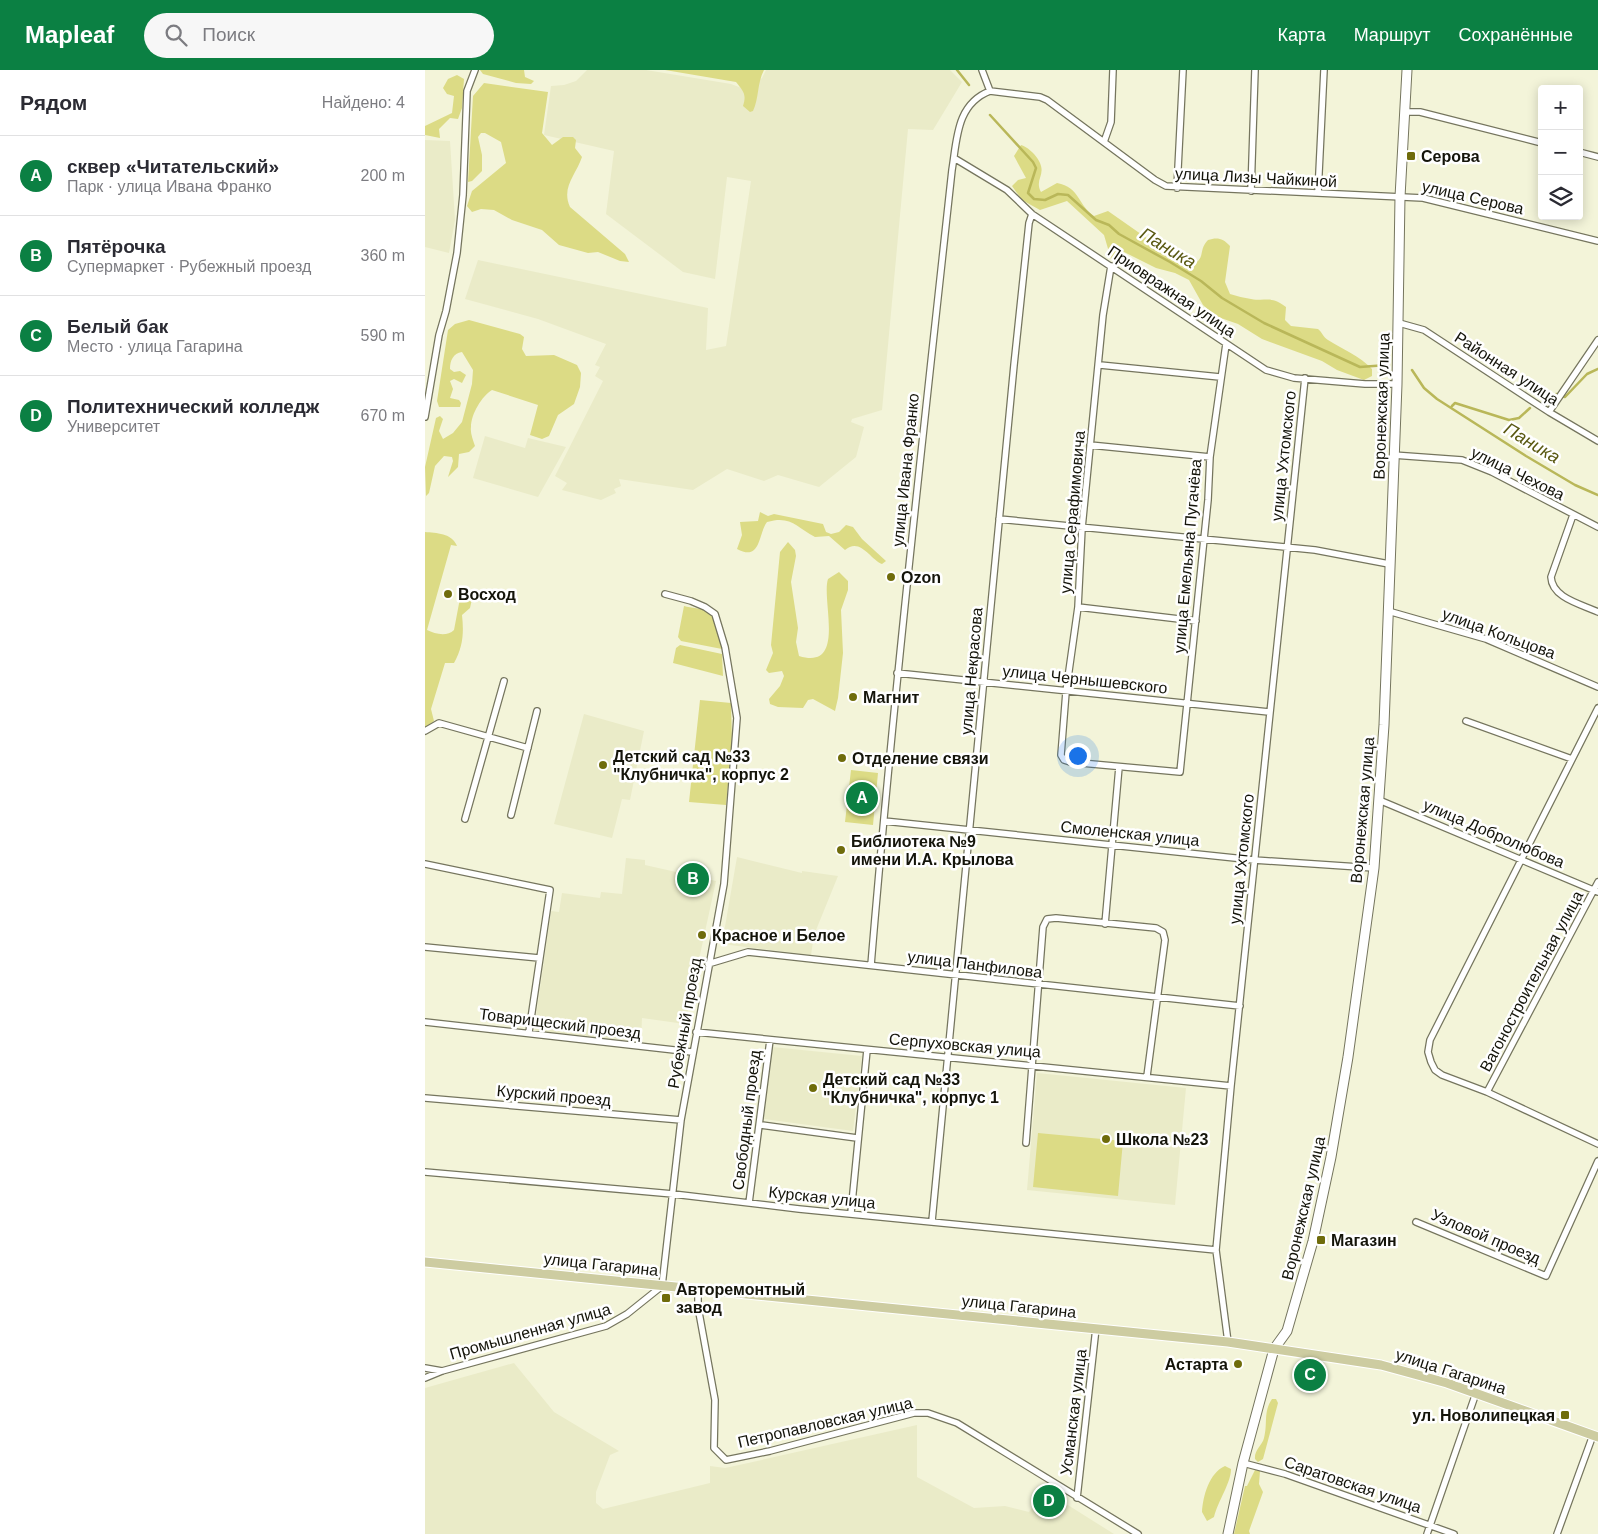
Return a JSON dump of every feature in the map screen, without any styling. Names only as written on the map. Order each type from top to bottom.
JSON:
[{"type":"main road","name":"улица Гагарина","points":[[425,1262],[1228,1342],[1402,1368],[1596,1436]]},
{"type":"street","points":[[425,417],[439,335],[446,311],[457,253],[463,195],[467,91],[475,70]]},
{"type":"street","points":[[982,70],[990,91]]},
{"type":"street","points":[[1104,142],[1111,122],[1113,70]]},
{"type":"street","points":[[1177,188],[1183,70]]},
{"type":"street","points":[[1251,191],[1255,70]]},
{"type":"street","points":[[1318,194],[1324,70]]},
{"type":"street","name":"Воронежская улица","points":[[1228,1534],[1243,1463],[1274,1349],[1287,1331],[1313,1241],[1331,1157],[1374,868],[1388,610],[1399,324],[1400,197],[1407,70]]},
{"type":"street","name":"улица Ивана Франко","points":[[871,965],[897,673],[958,127],[960,119],[967,108],[990,91]]},
{"type":"street","name":"улица Лизы Чайкиной","points":[[990,91],[1040,97],[1047,100],[1155,180],[1177,188],[1400,197]]},
{"type":"street","points":[[1405,112],[1420,112],[1538,142]]},
{"type":"street","points":[[1583,153],[1598,157]]},
{"type":"street","name":"Приовражная улица","points":[[954,158],[1007,190],[1032,214],[1133,279],[1225,344],[1266,370],[1282,376],[1365,384],[1397,384]]},
{"type":"street","name":"улица Серова","points":[[1400,197],[1423,198],[1598,241]]},
{"type":"street","name":"улица Некрасова","points":[[932,1221],[985,682],[999,519],[1029,223],[1032,214]]},
{"type":"street","name":"улица Серафимовича","points":[[1111,266],[1103,315],[1100,365],[1082,528],[1078,607],[1066,692],[1061,755],[1064,760],[1119,767]]},
{"type":"street","name":"Районная улица","points":[[1399,324],[1424,330],[1549,412],[1598,440]]},
{"type":"street","points":[[1549,412],[1598,340]]},
{"type":"street","name":"улица Емельяна Пугачёва","points":[[1119,767],[1180,772],[1204,540],[1210,458],[1225,344]]},
{"type":"street","points":[[1100,365],[1220,377]]},
{"type":"street","name":"улица Ухтомского","points":[[1228,1342],[1216,1250],[1269,712],[1305,378]]},
{"type":"street","points":[[1090,445],[1210,458]]},
{"type":"street","name":"улица Чехова","points":[[1393,455],[1462,460],[1492,472],[1598,527]]},
{"type":"street","points":[[1573,514],[1551,577],[1551,583],[1560,595],[1598,612]]},
{"type":"street","points":[[999,519],[1286,548],[1351,556],[1389,564]]},
{"type":"street","name":"Рубежный проезд","points":[[662,1286],[681,1120],[724,884],[736,738],[736,705],[725,646],[715,614],[705,606],[665,594]]},
{"type":"street","points":[[1078,607],[1196,621]]},
{"type":"street","name":"улица Кольцова","points":[[1388,610],[1485,639],[1598,687]]},
{"type":"street","name":"улица Чернышевского","points":[[897,673],[1269,712]]},
{"type":"street","points":[[465,819],[490,736],[503,681]]},
{"type":"street","points":[[1598,708],[1430,1040],[1429,1052],[1435,1070],[1598,1144]]},
{"type":"street","points":[[511,815],[537,711]]},
{"type":"street","points":[[1466,721],[1573,759]]},
{"type":"street","points":[[425,731],[439,722],[528,748]]},
{"type":"street","points":[[1105,924],[1119,767]]},
{"type":"street","name":"улица Добролюбова","points":[[1379,800],[1596,891]]},
{"type":"street","name":"Смоленская улица","points":[[884,821],[1254,860],[1374,868]]},
{"type":"street","points":[[425,864],[550,890],[529,1032]]},
{"type":"street","name":"Вагоностроительная улица","points":[[1487,1092],[1596,891],[1598,882]]},
{"type":"street","points":[[1026,1143],[1040,985],[1043,927],[1047,919],[1056,918],[1156,928],[1163,932],[1165,940],[1159,998],[1147,1076]]},
{"type":"street","points":[[425,948],[539,958]]},
{"type":"street","name":"улица Панфилова","points":[[708,964],[748,952],[1239,1006]]},
{"type":"street","name":"Товарищеский проезд","points":[[425,1022],[529,1032],[693,1052]]},
{"type":"street","name":"Серпуховская улица","points":[[696,1032],[867,1050],[1032,1064],[1231,1086]]},
{"type":"street","name":"Свободный проезд","points":[[749,1203],[761,1125],[770,1040]]},
{"type":"street","points":[[851,1214],[867,1050]]},
{"type":"street","name":"Курский проезд","points":[[425,1098],[681,1120]]},
{"type":"street","points":[[761,1125],[857,1138]]},
{"type":"street","name":"Узловой проезд","points":[[1416,1222],[1546,1276],[1598,1161]]},
{"type":"street","name":"Курская улица","points":[[425,1172],[673,1194],[851,1214],[1216,1250]]},
{"type":"street","name":"Промышленная улица","points":[[425,1378],[443,1370],[606,1326],[627,1314],[662,1286]]},
{"type":"street","name":"Петропавловская улица","points":[[697,1288],[698,1307],[715,1400],[714,1448],[726,1460],[770,1451],[914,1414],[927,1413],[957,1423],[1138,1534]]},
{"type":"street","name":"Усманская улица","points":[[1077,1498],[1096,1328]]},
{"type":"street","points":[[425,1368],[443,1370]]},
{"type":"street","points":[[1427,1534],[1476,1393]]},
{"type":"street","points":[[1557,1534],[1596,1436]]},
{"type":"street","name":"Саратовская улица","points":[[1243,1463],[1285,1474],[1454,1534]]},
{"type":"shaded area","points":[[480,70],[524,70],[525,77],[534,81],[531,84],[516,83],[483,74]]},
{"type":"shaded area","points":[[587,70],[646,70],[731,84],[747,90],[762,78],[766,70],[950,70],[962,82],[933,130],[908,129],[882,410],[852,419],[851,422],[864,427],[856,457],[819,487],[778,475],[764,481],[727,469],[693,490],[619,479],[621,486],[614,489],[616,493],[601,500],[562,490],[567,483],[555,476],[603,381],[595,376],[600,367],[595,365],[606,344],[538,319],[465,299],[478,260],[708,308],[706,350],[726,346],[751,181],[727,177],[715,279],[683,272],[606,214],[614,151],[544,135],[551,86],[564,85],[576,81]]},
{"type":"shaded area","points":[[665,70],[764,70],[755,106],[753,111],[750,112],[743,106],[744,93],[736,82]]},
{"type":"shaded area","points":[[457,75],[464,79],[462,108],[458,119],[450,118],[439,129],[440,138],[425,135],[425,126],[452,113],[454,96],[447,94],[443,88],[448,79]]},
{"type":"shaded area","points":[[484,83],[548,92],[542,133],[552,145],[563,137],[573,137],[576,140],[575,148],[582,157],[568,187],[567,193],[570,207],[625,254],[629,262],[620,261],[598,252],[588,253],[559,245],[542,230],[512,220],[494,210],[481,209],[472,212],[467,206],[472,191],[506,163],[501,142],[485,133],[481,133],[478,137],[482,155],[482,171],[472,181],[468,182],[473,96]]},
{"type":"shaded area","points":[[425,140],[450,141],[455,220],[449,253],[425,247]]},
{"type":"shaded area","points":[[1021,145],[1030,150],[1039,161],[1042,171],[1039,183],[1041,192],[1057,183],[1065,185],[1075,193],[1085,208],[1094,216],[1108,211],[1188,267],[1198,261],[1208,240],[1217,238],[1225,241],[1230,246],[1225,282],[1230,294],[1256,300],[1273,300],[1281,303],[1286,307],[1285,320],[1291,326],[1318,329],[1326,339],[1367,364],[1372,369],[1372,376],[1364,380],[1337,370],[1322,361],[1262,339],[1238,324],[1215,316],[1203,305],[1189,280],[1175,273],[1156,268],[1124,252],[1115,259],[1111,259],[1104,235],[1067,201],[1040,210],[1022,200],[1012,186],[1018,180],[1026,178],[1014,156]]},
{"type":"shaded area","points":[[469,320],[520,334],[524,337],[522,349],[526,356],[554,355],[577,365],[581,373],[580,387],[574,404],[558,415],[549,436],[542,439],[530,435],[538,405],[492,390],[481,401],[471,422],[471,432],[475,446],[469,452],[459,454],[458,467],[448,477],[453,461],[452,457],[444,456],[435,466],[429,493],[426,496],[425,467],[436,418],[440,416],[443,419],[439,431],[443,439],[453,433],[462,422],[472,384],[473,370],[462,352],[456,354],[450,369],[454,372],[460,371],[466,375],[462,383],[454,379],[450,381],[453,389],[450,398],[459,400],[461,403],[460,407],[439,407],[437,401],[448,330],[455,324]]},
{"type":"shaded area","points":[[485,436],[525,448],[528,438],[566,447],[538,497],[473,478]]},
{"type":"shaded area","points":[[760,512],[768,516],[774,514],[823,524],[826,532],[831,534],[839,532],[846,525],[853,527],[862,539],[886,561],[882,564],[860,547],[850,547],[845,550],[829,536],[815,537],[793,523],[782,520],[767,522],[758,545],[751,552],[737,549],[742,535],[740,522],[758,521]]},
{"type":"shaded area","points":[[425,532],[448,536],[457,546],[451,545],[427,630],[434,633],[448,634],[454,630],[461,593],[465,592],[472,599],[470,608],[462,615],[462,640],[457,657],[454,663],[445,663],[431,709],[434,721],[425,728]]},
{"type":"shaded area","points":[[788,542],[795,550],[796,556],[791,582],[798,628],[796,642],[799,656],[814,658],[823,653],[829,631],[828,579],[839,572],[848,581],[848,590],[841,610],[843,653],[835,711],[813,699],[808,700],[803,708],[778,707],[770,704],[769,699],[780,686],[784,676],[782,671],[769,673],[766,670],[773,653],[771,645],[780,552]]},
{"type":"shaded area","points":[[684,606],[703,610],[711,615],[718,629],[722,649],[681,641],[678,637]]},
{"type":"shaded area","points":[[680,645],[722,654],[723,676],[673,663],[676,648]]},
{"type":"shaded area","points":[[700,700],[731,703],[732,743],[726,805],[689,802]]},
{"type":"shaded area","name":"Детский сад №33 \"Клубничка\", корпус 2","points":[[584,714],[644,731],[630,800],[622,799],[612,838],[554,824]]},
{"type":"shaded area","points":[[851,770],[878,773],[873,825],[845,822]]},
{"type":"shaded area","points":[[737,857],[802,873],[802,871],[838,876],[814,935],[811,955],[722,944]]},
{"type":"shaded area","points":[[626,858],[645,860],[645,865],[716,881],[685,1024],[642,1018],[641,1041],[534,1031],[551,911],[559,912],[562,893],[600,898],[601,892],[622,894]]},
{"type":"shaded area","name":"Детский сад №33 \"Клубничка\", корпус 1","points":[[772,1047],[862,1056],[853,1131],[764,1119]]},
{"type":"shaded area","name":"Школа №23","points":[[1037,1073],[1186,1088],[1175,1205],[1027,1190]]},
{"type":"shaded area","points":[[1038,1133],[1123,1141],[1118,1196],[1033,1187]]},
{"type":"shaded area","points":[[514,1363],[554,1412],[619,1451],[610,1455],[596,1492],[596,1503],[603,1509],[710,1483],[710,1466],[725,1468],[917,1425],[917,1477],[974,1508],[1005,1506],[1029,1512],[1044,1490],[1114,1534],[425,1534],[425,1388]]},
{"type":"shaded area","points":[[1272,1399],[1276,1399],[1278,1403],[1263,1459],[1258,1462],[1255,1456],[1264,1438],[1267,1413]]},
{"type":"shaded area","points":[[1225,1466],[1231,1469],[1229,1480],[1214,1517],[1207,1521],[1202,1512],[1205,1492],[1211,1479],[1219,1469]]},
{"type":"shaded area","points":[[1255,1470],[1260,1471],[1259,1484],[1263,1492],[1249,1531],[1250,1534],[1234,1534],[1245,1486],[1247,1486]]},
{"type":"waterway","name":"Паника","points":[[957,70],[969,85]]},
{"type":"waterway","name":"Паника","points":[[990,115],[1033,162],[1036,168],[1028,193],[1034,199],[1045,200],[1058,194],[1068,195],[1096,220],[1109,225],[1119,234],[1201,281],[1222,298],[1264,323],[1360,367],[1387,365]]},
{"type":"waterway","points":[[1547,400],[1556,394],[1565,397],[1587,374],[1598,369]]},
{"type":"waterway","name":"Паника","points":[[1412,370],[1424,388],[1437,399],[1526,456],[1575,485],[1598,495]]},
{"type":"waterway","points":[[1452,406],[1455,403],[1509,420],[1519,418],[1530,408]]},
{"type":"place","name":"Серова","points":[[1411,156]]},
{"type":"place","name":"Ozon","points":[[891,577]]},
{"type":"place","name":"Восход","points":[[448,594]]},
{"type":"place","name":"Магнит","points":[[853,697]]},
{"type":"place","name":"Отделение связи","points":[[842,758]]},
{"type":"place","name":"Детский сад №33 \"Клубничка\", корпус 2","points":[[603,765]]},
{"type":"place","name":"сквер «Читательский»","points":[[862,798]]},
{"type":"place","name":"Библиотека №9 имени И.А. Крылова","points":[[841,850]]},
{"type":"place","name":"Пятёрочка","points":[[693,879]]},
{"type":"place","name":"Красное и Белое","points":[[702,935]]},
{"type":"place","name":"Детский сад №33 \"Клубничка\", корпус 1","points":[[813,1088]]},
{"type":"place","name":"Школа №23","points":[[1106,1139]]},
{"type":"place","name":"Магазин","points":[[1321,1240]]},
{"type":"place","name":"Авторемонтный завод","points":[[666,1298]]},
{"type":"place","name":"Астарта","points":[[1238,1364]]},
{"type":"place","name":"Белый бак","points":[[1310,1375]]},
{"type":"place","name":"ул. Новолипецкая","points":[[1565,1415]]},
{"type":"place","name":"Политехнический колледж","points":[[1049,1501]]}]
